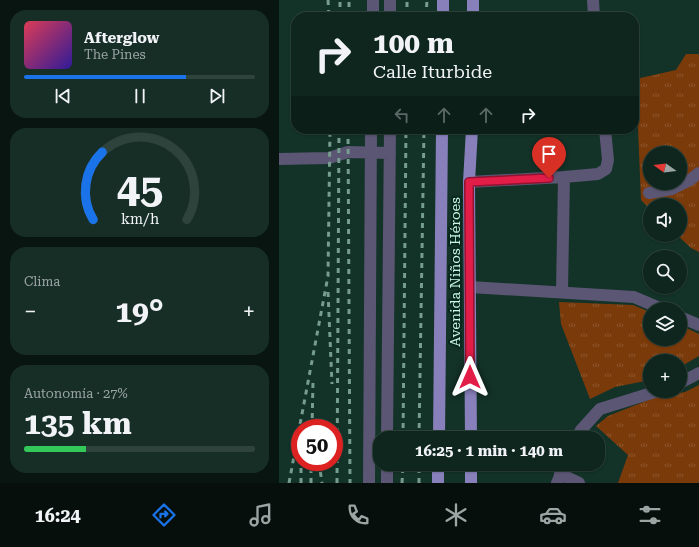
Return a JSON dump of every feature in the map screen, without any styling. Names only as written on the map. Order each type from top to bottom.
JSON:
[{"type":"main road","points":[[443,0],[443,12]]},
{"type":"main road","points":[[473,0],[473,12]]},
{"type":"main road","name":"Avenida Niños Héroes","points":[[439,431],[442,134]]},
{"type":"main road","name":"Avenida Niños Héroes","points":[[471,134],[469,182],[471,431]]},
{"type":"main road","points":[[438,471],[438,483]]},
{"type":"main road","points":[[471,471],[471,483]]},
{"type":"street","points":[[373,0],[373,12]]},
{"type":"street","points":[[390,0],[390,12]]},
{"type":"street","points":[[593,0],[594,12]]},
{"type":"street","points":[[369,483],[371,134]]},
{"type":"street","points":[[387,431],[390,134]]},
{"type":"street","points":[[469,182],[598,174],[606,168],[608,160],[605,134]]},
{"type":"street","points":[[279,159],[329,158],[347,152],[390,153]]},
{"type":"street","points":[[649,193],[672,189],[699,173]]},
{"type":"street","points":[[562,292],[564,177]]},
{"type":"street","points":[[470,287],[634,297],[646,302]]},
{"type":"street","points":[[687,320],[699,325]]},
{"type":"street","points":[[687,379],[699,373]]},
{"type":"street","points":[[580,431],[600,408],[643,395]]},
{"type":"street","points":[[387,471],[387,483]]},
{"type":"street","points":[[561,474],[579,483]]},
{"type":"green space","points":[[686,54],[699,54],[699,252],[691,248],[685,242],[687,242],[687,198],[643,198],[643,202],[641,200],[639,78],[676,70]]},
{"type":"green space","points":[[559,302],[633,305],[643,309],[643,346],[687,346],[687,328],[699,334],[699,356],[687,363],[687,354],[643,354],[643,381],[615,387],[590,399],[561,324]]},
{"type":"green space","points":[[699,385],[699,483],[618,483],[628,455],[605,434],[605,431],[602,431],[596,426],[608,416],[653,398],[687,398],[687,391]]},
{"type":"railway","points":[[328,0],[329,12]]},
{"type":"railway","points":[[340,0],[340,12]]},
{"type":"railway","points":[[349,0],[349,12]]},
{"type":"railway","points":[[407,0],[407,12]]},
{"type":"railway","points":[[426,12],[427,0]]},
{"type":"railway","points":[[289,483],[328,276],[330,134]]},
{"type":"railway","points":[[337,483],[339,134]]},
{"type":"railway","points":[[348,134],[350,483]]},
{"type":"railway","points":[[403,431],[406,134]]},
{"type":"railway","points":[[419,431],[424,134]]},
{"type":"railway","points":[[328,292],[332,384]]},
{"type":"railway","points":[[312,419],[313,382]]},
{"type":"railway","points":[[301,471],[301,483]]},
{"type":"railway","points":[[311,471],[311,483]]},
{"type":"railway","points":[[320,471],[322,483]]},
{"type":"railway","points":[[402,483],[403,471]]},
{"type":"railway","points":[[419,471],[419,483]]},
{"type":"route","points":[[470,377],[469,182],[549,178]]}]
